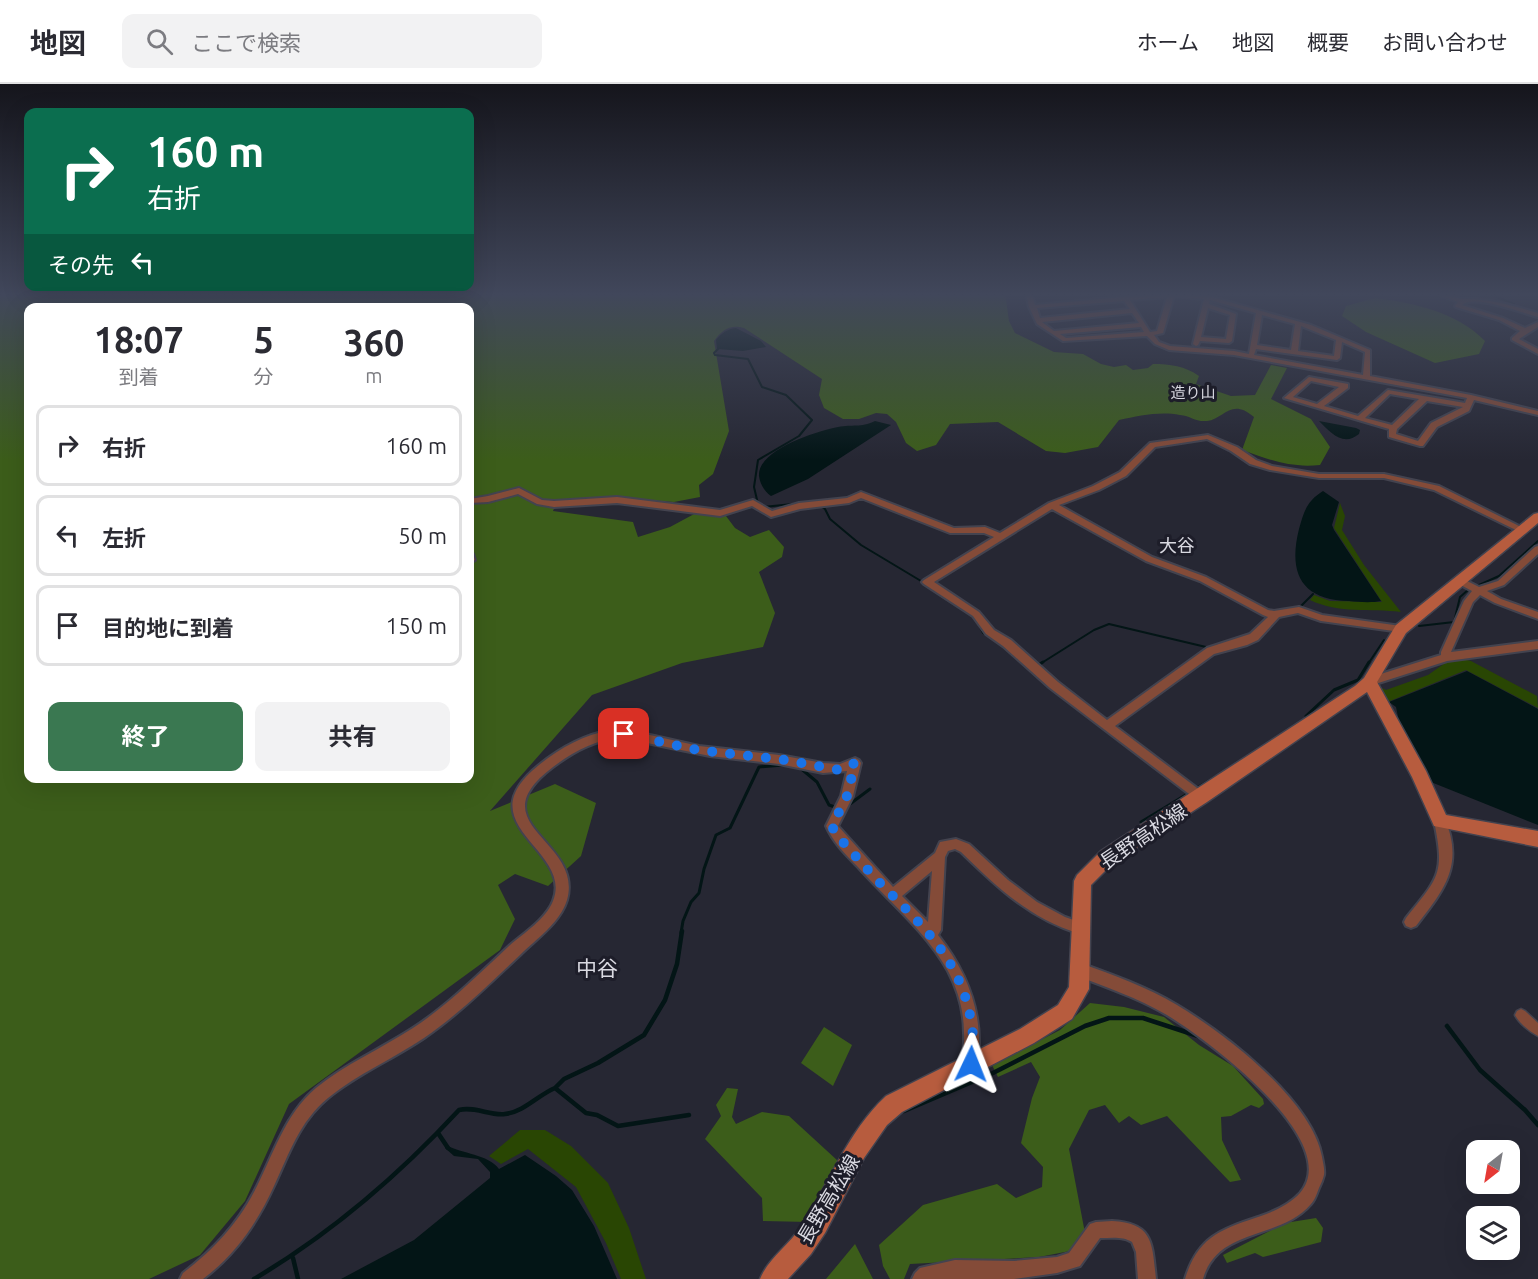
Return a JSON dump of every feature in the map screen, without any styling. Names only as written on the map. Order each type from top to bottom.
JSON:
[{"type":"main road","name":"長野高松線","points":[[772,1279],[807,1240],[859,1147],[884,1111],[1028,1036],[1065,1012],[1078,989],[1080,889],[1083,881],[1107,857],[1196,792],[1317,720],[1370,682],[1401,629],[1470,587],[1523,530],[1538,518]]},
{"type":"main road","points":[[1370,682],[1421,777],[1440,821],[1538,839]]},
{"type":"street","points":[[1179,349],[1251,356],[1366,378],[1469,402]]},
{"type":"street","points":[[1251,356],[1253,349]]},
{"type":"street","points":[[1267,349],[1337,358],[1338,349]]},
{"type":"street","points":[[1363,349],[1368,351],[1366,378]]},
{"type":"street","points":[[1319,406],[1345,386],[1309,379],[1288,398],[1393,428]]},
{"type":"street","points":[[1360,418],[1388,392],[1538,413]]},
{"type":"street","points":[[1425,398],[1393,428],[1392,435],[1420,444],[1434,425],[1466,409],[1469,402]]},
{"type":"street","points":[[1196,792],[1054,685],[1007,643],[990,632],[976,614],[927,582],[1052,505],[1096,488],[1123,474],[1153,445],[1208,436],[1253,462],[1270,468],[1319,476],[1384,476],[1436,488],[1523,530]]},
{"type":"street","points":[[474,501],[519,491],[540,502],[554,504],[617,500],[720,513],[753,503],[771,514],[799,506],[849,500],[861,495],[954,531],[985,530],[999,536]]},
{"type":"street","points":[[1052,505],[1149,559],[1192,574],[1266,613],[1299,610],[1321,618],[1401,629]]},
{"type":"street","points":[[1470,587],[1501,583],[1538,549]]},
{"type":"street","points":[[1470,587],[1538,616]]},
{"type":"street","points":[[1447,657],[1446,652],[1469,601],[1470,587]]},
{"type":"street","points":[[1108,725],[1211,651],[1254,637],[1274,617],[1274,614]]},
{"type":"street","points":[[1370,682],[1447,657],[1538,645]]},
{"type":"street","points":[[189,1279],[213,1261],[249,1221],[296,1122],[309,1104],[350,1072],[417,1034],[467,994],[539,928],[555,910],[560,900],[564,878],[559,867],[534,841],[525,827],[517,804],[525,787],[534,776],[562,755],[591,739],[610,734],[624,734],[698,750],[785,760],[839,770],[855,763],[847,796],[832,826],[835,833],[931,934],[959,980],[967,1001],[972,1030],[971,1064]]},
{"type":"street","points":[[1411,922],[1438,888],[1446,871],[1447,852],[1440,821]]},
{"type":"street","points":[[931,934],[934,930],[939,857],[944,846],[956,844],[965,848],[1033,909],[1049,918],[1080,928]]},
{"type":"street","points":[[892,895],[939,857]]},
{"type":"street","points":[[1080,970],[1170,1008],[1197,1026],[1247,1064],[1270,1086],[1300,1122],[1310,1139],[1316,1158],[1316,1177],[1308,1196],[1290,1211],[1216,1242],[1202,1258],[1194,1279]]},
{"type":"street","points":[[1521,1015],[1538,1030]]},
{"type":"street","points":[[921,1279],[926,1274],[955,1269],[1014,1270],[1057,1265],[1074,1260],[1096,1230],[1123,1228],[1131,1230],[1142,1240],[1148,1279]]},
{"type":"green space","points":[[0,349],[24,349],[24,783],[474,783],[474,349],[715,349],[729,431],[713,474],[699,485],[700,497],[674,502],[603,497],[557,502],[553,511],[633,522],[638,537],[670,527],[696,513],[726,516],[735,528],[750,537],[769,530],[784,547],[782,557],[759,572],[775,613],[763,647],[682,663],[592,695],[490,811],[555,784],[596,803],[581,856],[548,886],[515,874],[498,885],[515,919],[500,950],[289,1104],[245,1201],[200,1255],[149,1279],[0,1279]]},
{"type":"green space","points":[[776,349],[1047,349],[1054,352],[1083,354],[1101,364],[1114,367],[1126,365],[1133,370],[1148,368],[1153,364],[1177,366],[1199,376],[1196,384],[1231,396],[1255,395],[1271,365],[1287,368],[1271,399],[1311,419],[1330,447],[1320,465],[1309,466],[1271,460],[1242,450],[1254,417],[1246,411],[1234,409],[1207,421],[1164,414],[1149,414],[1119,420],[1098,447],[1065,453],[1046,451],[998,422],[950,424],[936,445],[917,451],[906,443],[896,422],[887,414],[876,413],[859,419],[843,419],[824,408],[819,395],[822,379]]},
{"type":"green space","points":[[1403,349],[1481,349],[1479,354],[1435,363]]},
{"type":"green space","points":[[1340,503],[1345,516],[1342,530],[1364,565],[1401,612],[1343,609],[1310,600],[1314,595],[1330,601],[1382,602],[1334,528]]},
{"type":"green space","points":[[1462,659],[1471,661],[1537,696],[1538,708],[1466,670],[1390,701],[1383,701],[1382,688],[1386,690],[1428,675],[1448,661]]},
{"type":"green space","points":[[1090,1003],[1124,1007],[1164,1017],[1199,1045],[1233,1066],[1263,1099],[1264,1104],[1259,1108],[1251,1105],[1231,1116],[1221,1117],[1222,1140],[1241,1180],[1230,1182],[1167,1116],[1141,1125],[1129,1116],[1119,1123],[1105,1105],[1089,1110],[1069,1149],[1085,1233],[1070,1251],[1039,1257],[910,1264],[904,1279],[890,1279],[883,1266],[879,1245],[923,1205],[997,1184],[1016,1198],[1042,1187],[1043,1167],[1021,1143],[1032,1098],[1040,1077],[1031,1062],[998,1077],[992,1065],[1060,1030]]},
{"type":"green space","points":[[824,1027],[852,1045],[833,1086],[801,1063]]},
{"type":"green space","points":[[727,1088],[738,1089],[732,1117],[736,1124],[762,1112],[789,1116],[838,1161],[809,1222],[763,1221],[762,1198],[705,1139],[721,1116],[716,1105]]},
{"type":"green space","points":[[520,1130],[545,1130],[571,1146],[608,1183],[629,1228],[646,1279],[621,1279],[606,1243],[576,1187],[528,1149],[501,1164],[489,1156]]},
{"type":"green space","points":[[1316,1218],[1323,1228],[1321,1242],[1263,1257],[1255,1253],[1227,1263],[1223,1255],[1285,1223]]},
{"type":"green space","points":[[855,1244],[873,1279],[826,1279]]},
{"type":"shaded area","points":[[717,349],[756,349],[743,351]]},
{"type":"shaded area","points":[[875,421],[891,425],[808,479],[771,496],[763,488],[759,476],[761,467],[778,450],[803,437],[838,427]]},
{"type":"shaded area","points":[[1319,421],[1356,428],[1360,430],[1359,434],[1353,438],[1342,439]]},
{"type":"shaded area","points":[[1323,491],[1339,502],[1332,525],[1334,530],[1381,601],[1365,602],[1319,596],[1302,581],[1295,559],[1299,529],[1307,507]]},
{"type":"shaded area","points":[[1467,671],[1538,709],[1538,825],[1416,776],[1430,776],[1401,731],[1396,707],[1389,702]]},
{"type":"shaded area","points":[[446,1145],[482,1157],[499,1169],[525,1155],[556,1176],[572,1190],[594,1226],[617,1279],[341,1279],[414,1240],[490,1178],[490,1172],[478,1159],[454,1156],[445,1148]]},
{"type":"waterway","points":[[718,349],[714,353],[715,355],[748,359],[762,387],[786,395],[812,420],[799,436],[758,460],[754,487],[758,504]]},
{"type":"waterway","points":[[763,507],[813,502]]},
{"type":"waterway","points":[[819,505],[825,509],[830,519],[861,545],[926,584]]},
{"type":"waterway","points":[[1419,626],[1454,622],[1460,597],[1468,590],[1499,576],[1538,541]]},
{"type":"waterway","points":[[1302,609],[1299,608],[1313,594]]},
{"type":"waterway","points":[[1337,617],[1395,625]]},
{"type":"waterway","points":[[977,621],[983,633],[999,642]]},
{"type":"waterway","points":[[1040,664],[1094,630],[1109,624],[1206,647]]},
{"type":"waterway","points":[[1368,664],[1384,640]]},
{"type":"waterway","points":[[1358,680],[1369,662]]},
{"type":"waterway","points":[[1306,716],[1334,690],[1358,680]]},
{"type":"waterway","points":[[681,933],[691,902],[699,893],[704,869],[716,835],[730,828],[759,767],[783,765]]},
{"type":"waterway","points":[[799,767],[817,782],[829,805],[838,808]]},
{"type":"waterway","points":[[1141,822],[1217,776]]},
{"type":"waterway","points":[[846,807],[870,789]]},
{"type":"waterway","points":[[555,1088],[564,1079],[598,1063],[644,1035],[665,1000],[677,964],[682,931]]},
{"type":"waterway","points":[[904,1111],[993,1073],[1085,1026],[1109,1018],[1143,1018],[1198,1036]]},
{"type":"waterway","points":[[1447,1026],[1480,1070],[1525,1110],[1538,1125]]},
{"type":"waterway","points":[[254,1279],[337,1223],[363,1202],[412,1158],[459,1110],[512,1113],[555,1088]]},
{"type":"waterway","points":[[555,1088],[586,1113],[597,1115],[618,1126],[689,1115]]},
{"type":"waterway","points":[[438,1133],[448,1148]]},
{"type":"waterway","points":[[293,1258],[298,1279]]},
{"type":"district","name":"造り山","points":[[1193,392]]},
{"type":"district","name":"大谷","points":[[1177,545]]},
{"type":"district","name":"中谷","points":[[597,968]]},
{"type":"route","points":[[624,734],[698,750],[785,760],[839,770],[855,763],[847,796],[832,826],[835,833],[879,882],[935,939],[959,980],[967,1001],[972,1030],[971,1064]]}]
